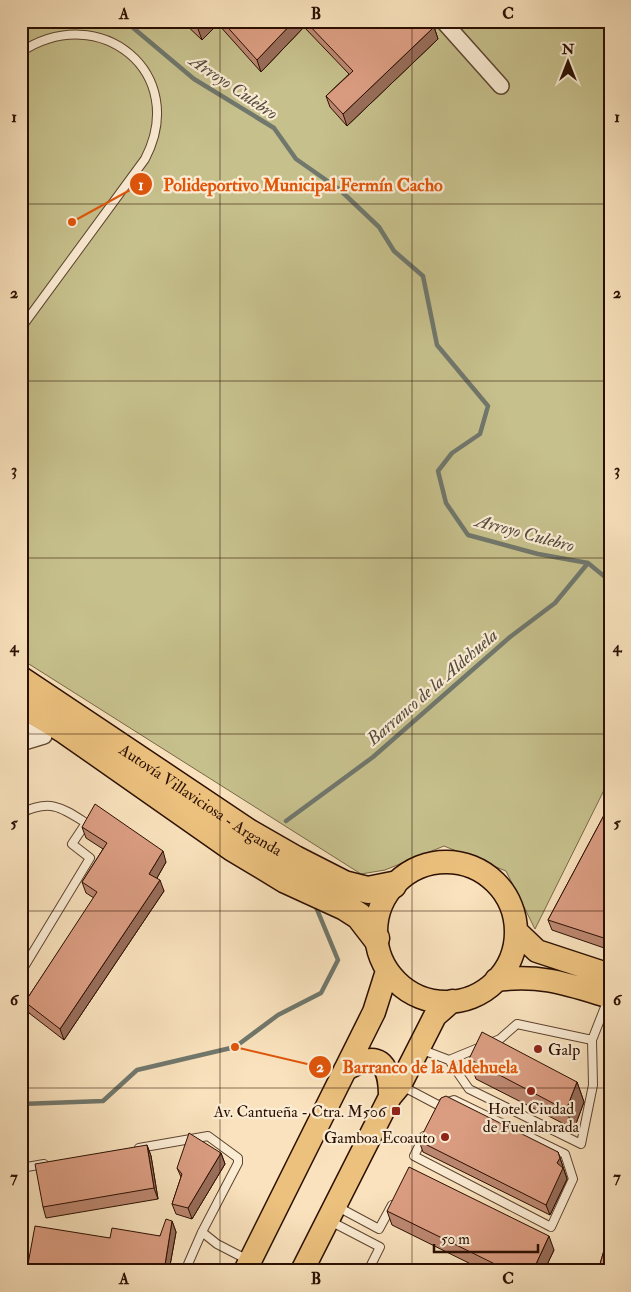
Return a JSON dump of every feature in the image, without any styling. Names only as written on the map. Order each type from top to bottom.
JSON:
[{"type":"highway","name":"Autovía Villaviciosa - Arganda","points":[[21,680],[248,832],[294,859],[344,884],[368,890],[393,885]]},
{"type":"highway","points":[[21,703],[66,731],[233,848],[286,880],[345,907],[359,916],[376,938]]},
{"type":"highway","points":[[33,740],[147,800],[179,810]]},
{"type":"main road","points":[[443,861],[470,866],[494,880],[510,903],[516,930],[511,957],[496,980],[483,991],[468,998],[452,1002],[427,999],[405,988],[387,971],[379,955],[376,938],[379,910],[393,885],[416,868],[443,861]]},
{"type":"main road","points":[[516,930],[537,951],[610,975]]},
{"type":"main road","points":[[248,1266],[374,1012],[387,971]]},
{"type":"main road","points":[[496,980],[519,977],[550,979],[608,1004]]},
{"type":"main road","points":[[302,1271],[435,1016],[452,1002]]},
{"type":"main road","points":[[345,1070],[361,1060],[376,1060],[386,1068],[395,1091]]},
{"type":"street","points":[[443,21],[501,86]]},
{"type":"street","points":[[519,977],[551,991],[608,1004]]},
{"type":"lane","points":[[21,52],[33,44],[63,34],[80,34],[105,39],[130,52],[144,69],[154,93],[158,120],[153,142],[144,159],[21,328]]},
{"type":"lane","points":[[21,723],[33,740]]},
{"type":"lane","points":[[21,813],[38,805],[50,805],[63,808],[86,822],[72,844],[90,858],[21,972]]},
{"type":"lane","points":[[418,1048],[449,1060],[469,1089],[581,1144],[593,1085],[592,1040],[608,1004]]},
{"type":"lane","points":[[449,1060],[500,1039],[518,1024],[592,1040]]},
{"type":"lane","points":[[395,1091],[438,1105],[454,1100],[565,1154],[573,1179],[552,1227],[414,1156],[426,1130]]},
{"type":"lane","points":[[434,1113],[438,1105]]},
{"type":"lane","points":[[130,1149],[208,1136],[238,1158],[238,1163],[202,1232],[185,1271]]},
{"type":"lane","points":[[21,1168],[51,1163]]},
{"type":"lane","points":[[333,1213],[379,1228],[396,1195]]},
{"type":"lane","points":[[333,1213],[380,1247],[368,1271]]},
{"type":"lane","points":[[202,1232],[248,1266]]},
{"type":"shaded area","points":[[21,21],[610,21],[610,778],[535,929],[506,871],[444,846],[385,870],[361,874],[21,659]]},
{"type":"building","points":[[190,21],[205,21],[198,29]]},
{"type":"building","points":[[222,21],[294,21],[257,60]]},
{"type":"building","points":[[305,21],[428,21],[434,27],[343,114],[326,96],[353,71]]},
{"type":"building","points":[[95,804],[163,851],[149,874],[160,880],[60,1029],[25,1002],[97,892],[82,882],[107,843],[82,827]]},
{"type":"building","points":[[610,804],[610,940],[548,920]]},
{"type":"building","points":[[482,1032],[577,1082],[566,1110],[469,1059]]},
{"type":"building","points":[[610,1089],[610,1113],[604,1112]]},
{"type":"building","points":[[446,1096],[558,1152],[560,1158],[557,1163],[563,1168],[546,1205],[419,1141],[441,1098]]},
{"type":"building","points":[[189,1133],[221,1153],[188,1208],[172,1204],[182,1174],[177,1168]]},
{"type":"building","points":[[147,1145],[154,1188],[43,1207],[35,1164]]},
{"type":"building","points":[[409,1167],[549,1236],[536,1264],[501,1267],[387,1211]]},
{"type":"building","points":[[166,1219],[172,1221],[164,1271],[73,1271],[28,1264],[35,1226],[110,1238],[112,1228],[160,1236]]},
{"type":"building","points":[[610,1230],[610,1268],[600,1264]]},
{"type":"waterway","name":"Arroyo Culebro","points":[[125,21],[194,79],[274,128],[296,159],[339,189],[379,227],[394,251],[423,276],[437,345],[488,406],[480,434],[452,453],[438,471],[446,503],[468,535],[538,554],[588,563],[610,581]]},
{"type":"waterway","name":"Barranco de la Aldehuela","points":[[286,821],[373,757],[510,637],[555,603],[588,563]]},
{"type":"waterway","name":"Barranco de la Aldehuela","points":[[21,1104],[103,1101],[137,1070],[235,1047],[278,1015],[321,993],[338,960],[316,907]]},
{"type":"place","name":"Polideportivo Municipal Fermín Cacho","points":[[72,222]]},
{"type":"place","name":"Barranco de la Aldehuela","points":[[235,1047]]},
{"type":"place","name":"Galp","points":[[538,1049]]},
{"type":"place","name":"Hotel Ciudad de Fuenlabrada","points":[[531,1091]]},
{"type":"place","name":"Av. Cantueña - Ctra. M506","points":[[396,1111]]},
{"type":"place","name":"Gamboa Ecoauto","points":[[445,1137]]}]
